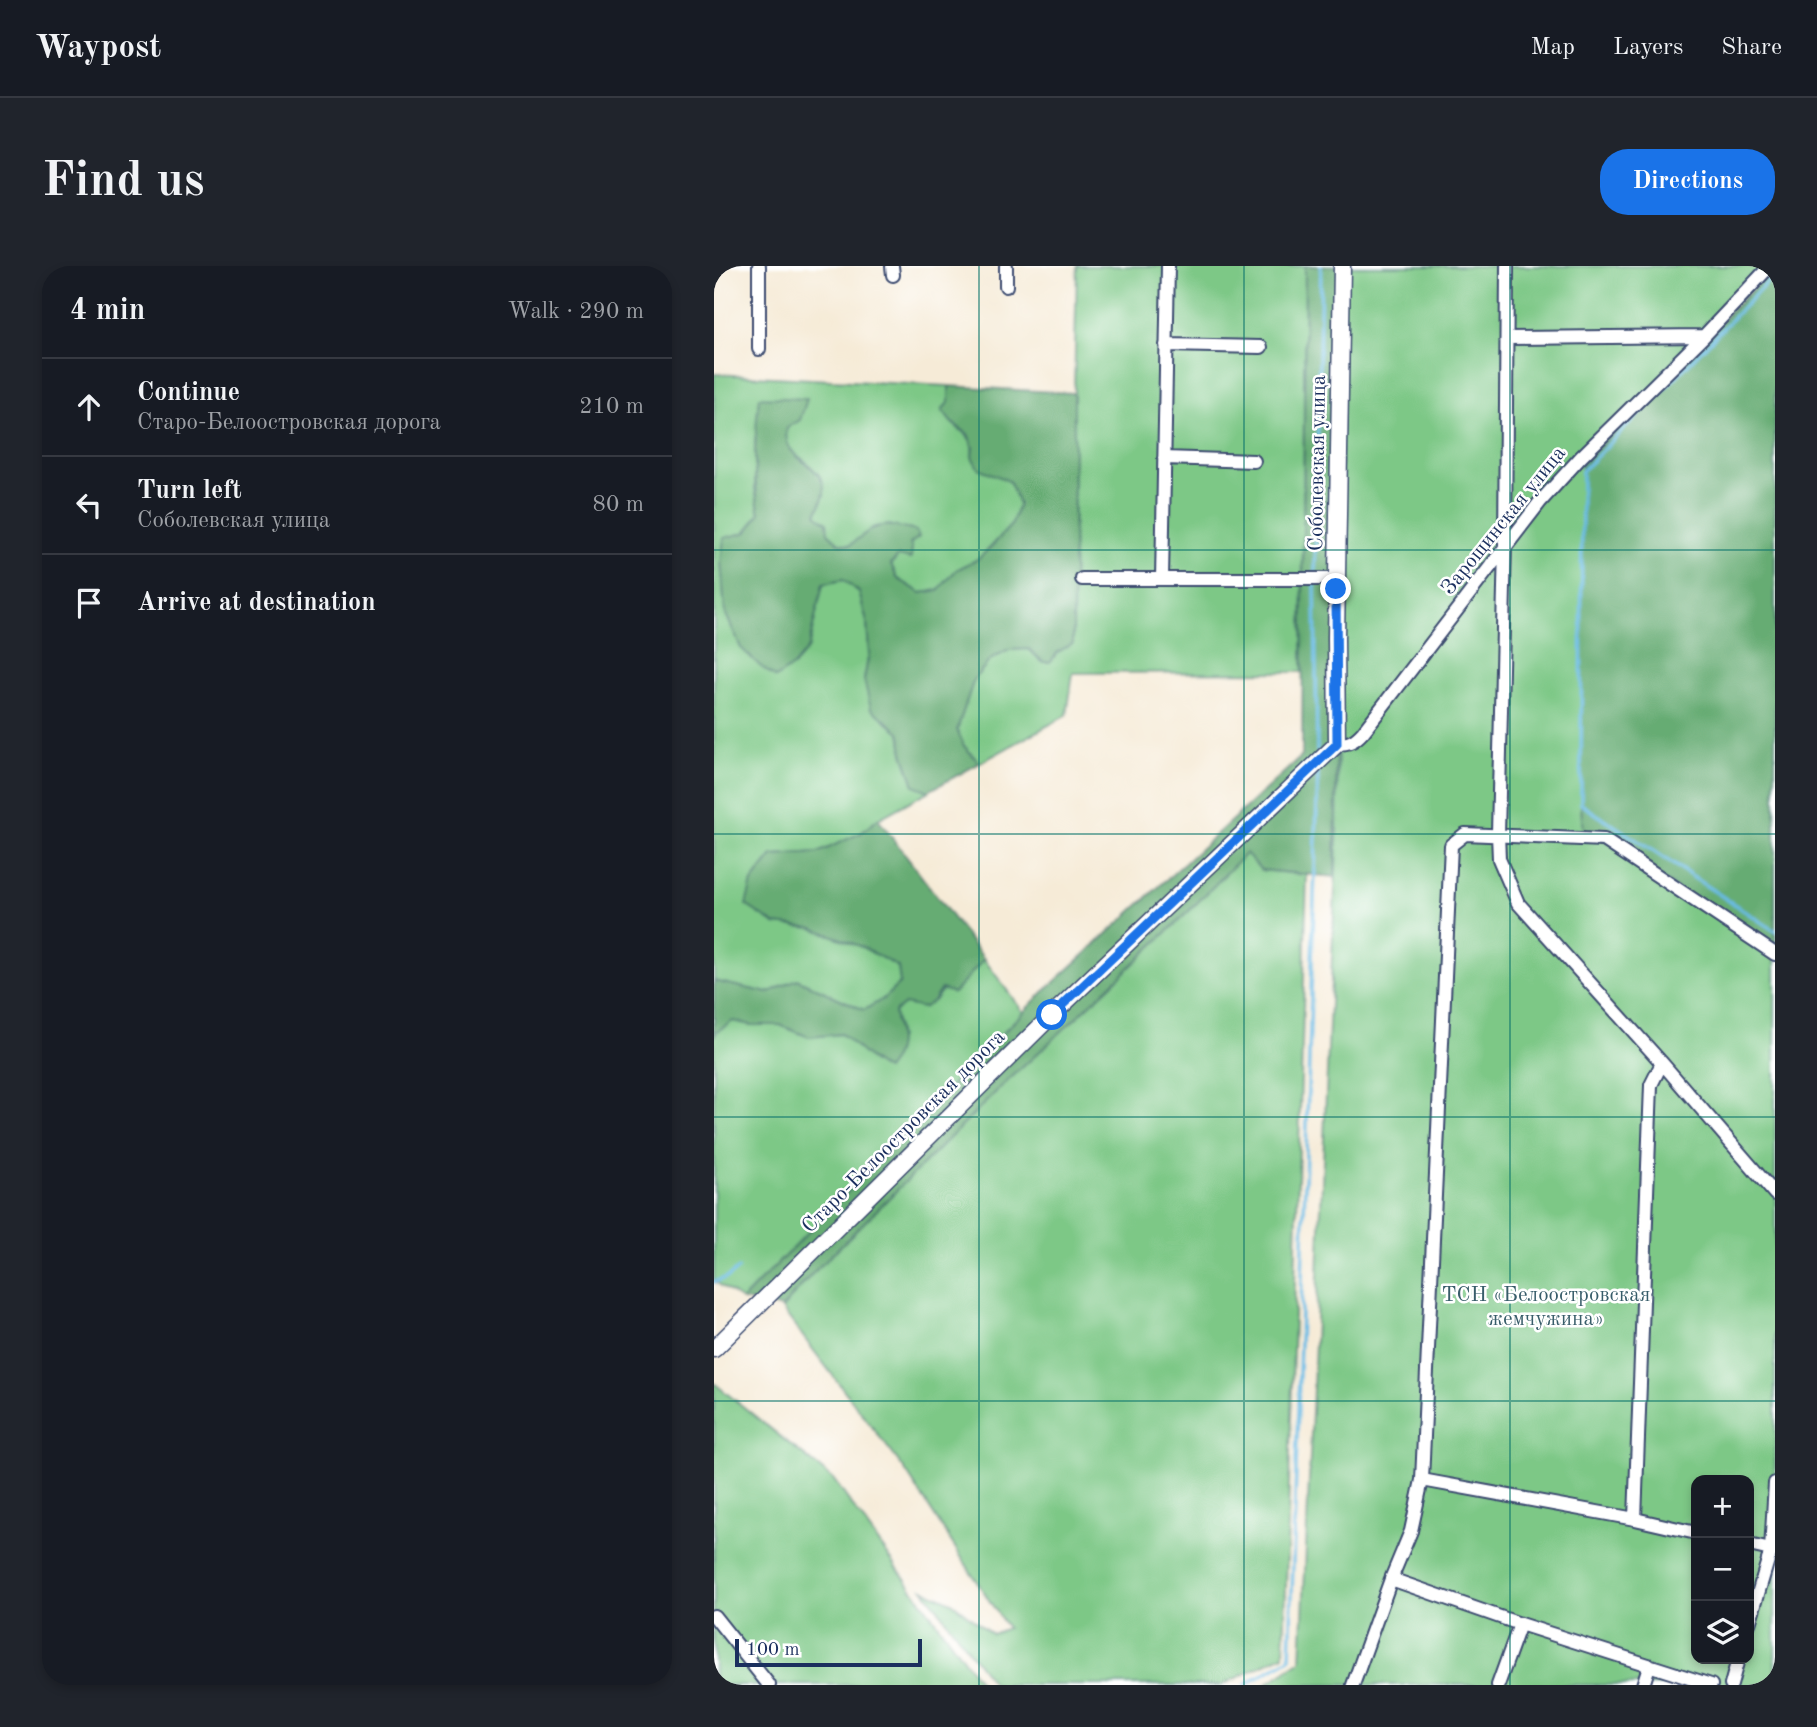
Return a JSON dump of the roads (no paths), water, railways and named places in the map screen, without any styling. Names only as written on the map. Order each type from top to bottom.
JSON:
[{"type":"street","points":[[759,266],[759,349]]},
{"type":"street","points":[[1006,266],[1006,286]]},
{"type":"street","points":[[1162,579],[1168,266]]},
{"type":"street","name":"Соболевская улица","points":[[1337,744],[1336,579],[1342,266]]},
{"type":"street","points":[[1507,266],[1499,859],[1518,903],[1775,1194]]},
{"type":"street","name":"Зарощинская улица","points":[[1337,744],[1348,744],[1363,732],[1539,502],[1770,266]]},
{"type":"street","points":[[1507,338],[1704,336]]},
{"type":"street","points":[[1167,345],[1261,347]]},
{"type":"street","points":[[1164,458],[1254,461]]},
{"type":"street","points":[[1082,579],[1336,579]]},
{"type":"street","name":"Старо-Белоостровская дорога","points":[[714,1349],[1052,1015],[1337,744]]},
{"type":"street","points":[[1353,1685],[1411,1531],[1422,1480],[1451,845],[1465,834],[1604,839],[1775,954]]},
{"type":"street","points":[[1635,1519],[1651,1085],[1662,1063]]},
{"type":"street","points":[[1422,1480],[1691,1532]]},
{"type":"street","points":[[1754,1609],[1773,1551],[1775,1483]]},
{"type":"street","points":[[1754,1546],[1773,1551]]},
{"type":"street","points":[[1391,1579],[1710,1685]]},
{"type":"street","points":[[714,1616],[769,1685]]},
{"type":"street","points":[[1499,1685],[1520,1624]]},
{"type":"street","points":[[1731,1685],[1737,1664]]},
{"type":"street","points":[[1643,1685],[1649,1666]]},
{"type":"waterway","points":[[1315,573],[1321,266]]},
{"type":"waterway","points":[[1775,274],[1582,471],[1581,804],[1775,931]]},
{"type":"waterway","points":[[1315,585],[1317,751]]},
{"type":"waterway","points":[[1245,1685],[1290,1659],[1318,773]]},
{"type":"waterway","points":[[714,1282],[728,1277],[738,1269]]},
{"type":"park label","name":"ТСН «Белоостровская жемчужина»","points":[[1546,1307]]}]
